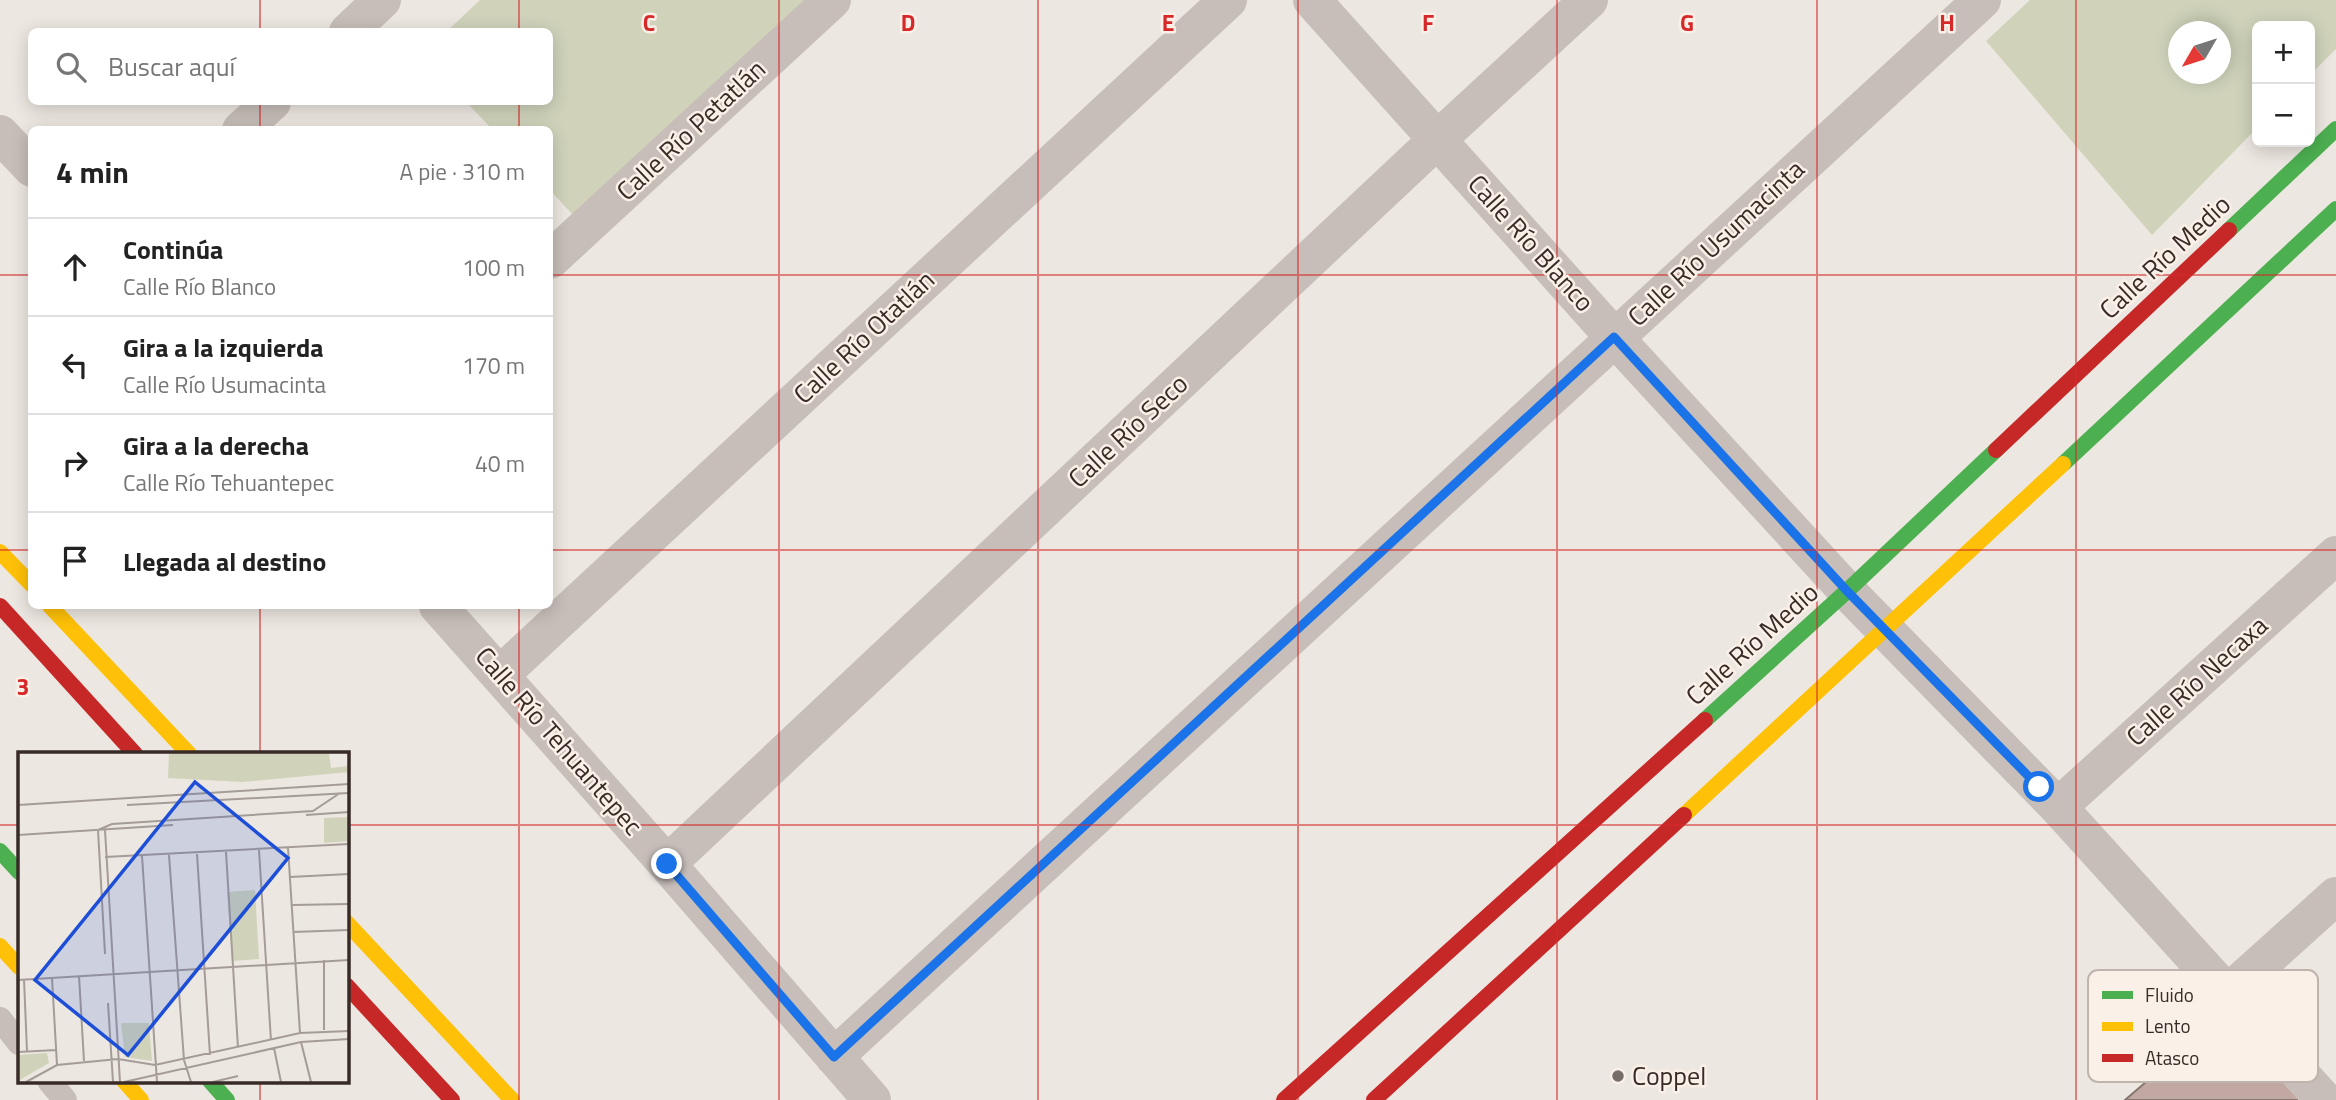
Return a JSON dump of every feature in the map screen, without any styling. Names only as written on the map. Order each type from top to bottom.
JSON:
[{"type":"main road","name":"Calle Río Medio","points":[[1284,1100],[1847,591],[2336,129]]},
{"type":"main road","points":[[1374,1100],[1886,629],[2336,209]]},
{"type":"main road","points":[[0,552],[28,581]]},
{"type":"main road","points":[[0,606],[133,752]]},
{"type":"main road","points":[[53,609],[187,752]]},
{"type":"main road","points":[[0,851],[18,871]]},
{"type":"main road","points":[[348,924],[512,1100]]},
{"type":"main road","points":[[0,946],[18,966]]},
{"type":"main road","points":[[348,987],[452,1100]]},
{"type":"main road","points":[[125,1082],[141,1100]]},
{"type":"main road","points":[[210,1082],[227,1100]]},
{"type":"street","points":[[352,28],[382,0]]},
{"type":"street","name":"Calle Río Petatlán","points":[[553,257],[832,0]]},
{"type":"street","name":"Calle Río Otatlán","points":[[501,674],[1228,0]]},
{"type":"street","name":"Calle Río Blanco","points":[[1312,0],[1614,337],[1847,591],[2058,807],[2205,970]]},
{"type":"street","name":"Calle Río Seco","points":[[667,864],[1589,0]]},
{"type":"street","name":"Calle Río Usumacinta","points":[[834,1057],[1982,0]]},
{"type":"street","points":[[245,126],[269,105]]},
{"type":"street","points":[[0,134],[28,164]]},
{"type":"street","name":"Calle Río Necaxa","points":[[2058,807],[2336,555]]},
{"type":"street","name":"Calle Río Tehuantepec","points":[[441,609],[501,674],[872,1100]]},
{"type":"street","points":[[2254,970],[2336,896]]},
{"type":"street","name":"Calle Río Blanco","points":[[2308,1082],[2324,1100]]},
{"type":"lane","points":[[0,1019],[18,1042]]},
{"type":"lane","points":[[50,1082],[65,1100]]},
{"type":"green space","points":[[480,0],[849,0],[593,237],[553,193],[553,126],[489,126],[469,105],[553,105],[553,28],[450,28]]},
{"type":"green space","points":[[2030,0],[2336,0],[2336,49],[2315,70],[2315,21],[2252,21],[2252,133],[2152,235],[1986,41]]},
{"type":"building","points":[[2146,1082],[2285,1082],[2302,1100],[2125,1100]]},
{"type":"traffic: fast","points":[[2229,230],[2336,129]]},
{"type":"traffic: fast","points":[[2063,464],[2336,209]]},
{"type":"traffic: fast","points":[[1705,720],[1996,450]]},
{"type":"traffic: fast","points":[[0,851],[18,871]]},
{"type":"traffic: fast","points":[[211,1082],[227,1100]]},
{"type":"traffic: slow","points":[[1684,815],[2063,464]]},
{"type":"traffic: slow","points":[[0,552],[28,581]]},
{"type":"traffic: slow","points":[[53,609],[187,752]]},
{"type":"traffic: slow","points":[[348,924],[512,1100]]},
{"type":"traffic: slow","points":[[0,946],[18,966]]},
{"type":"traffic: slow","points":[[125,1082],[141,1100]]},
{"type":"traffic: jam","points":[[1996,450],[2229,230]]},
{"type":"traffic: jam","points":[[0,606],[133,752]]},
{"type":"traffic: jam","points":[[1284,1100],[1705,720]]},
{"type":"traffic: jam","points":[[1374,1100],[1684,815]]},
{"type":"traffic: jam","points":[[348,987],[452,1100]]},
{"type":"place","name":"Coppel","points":[[1618,1076]]},
{"type":"route","points":[[667,864],[834,1057],[1614,337],[1847,591],[2039,787]]}]
